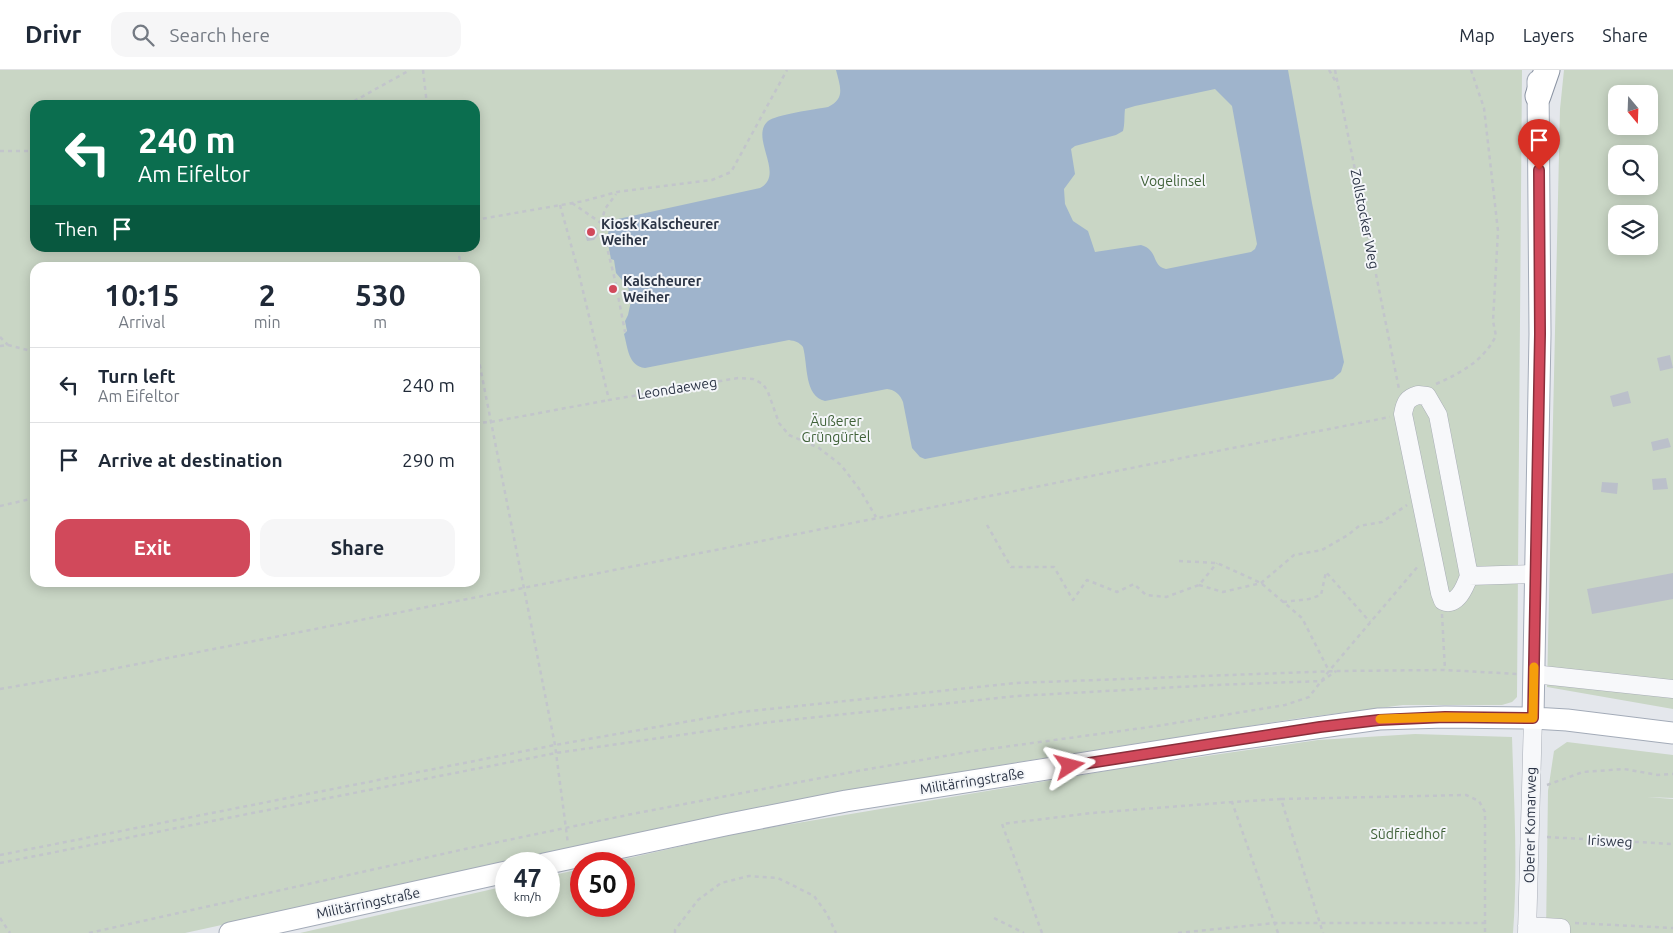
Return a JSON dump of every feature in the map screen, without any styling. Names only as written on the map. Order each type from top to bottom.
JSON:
[{"type":"highway","points":[[1538,96],[1547,70]]},
{"type":"main road","points":[[1533,718],[1526,674],[1535,574],[1540,334],[1537,70]]},
{"type":"main road","name":"Militärringstraße","points":[[598,852],[846,802],[1320,727],[1379,720],[1445,717],[1533,718],[1567,720],[1673,733]]},
{"type":"main road","name":"Militärringstraße","points":[[560,860],[570,858]]},
{"type":"main road","name":"Militärringstraße","points":[[230,933],[495,874]]},
{"type":"street","points":[[1420,395],[1427,396],[1438,415],[1469,576],[1466,585],[1453,602],[1448,603],[1443,601],[1440,593],[1431,554],[1404,409],[1410,397],[1420,395]]},
{"type":"street","points":[[1469,576],[1535,574]]},
{"type":"street","points":[[1526,674],[1673,689]]},
{"type":"street","name":"Oberer Komarweg","points":[[1527,929],[1533,718]]},
{"type":"street","points":[[1527,929],[1563,928]]},
{"type":"path","points":[[356,100],[410,70]]},
{"type":"path","points":[[423,70],[426,100]]},
{"type":"path","points":[[480,219],[560,205],[617,192],[712,180],[731,172],[787,70]]},
{"type":"path","points":[[1329,70],[1338,86]]},
{"type":"path","name":"Zollstocker Weg","points":[[1335,70],[1394,369]]},
{"type":"path","points":[[1420,395],[1424,389],[1470,366],[1487,351],[1496,336],[1493,321],[1498,231],[1484,108],[1471,70]]},
{"type":"path","points":[[0,151],[30,151]]},
{"type":"path","points":[[617,192],[605,209],[601,222],[625,332]]},
{"type":"path","points":[[570,203],[601,222]]},
{"type":"path","points":[[560,205],[578,270],[609,400]]},
{"type":"path","points":[[0,337],[8,345]]},
{"type":"path","points":[[0,346],[8,345],[30,351]]},
{"type":"path","points":[[480,366],[555,745],[570,858]]},
{"type":"path","name":"Leondaeweg","points":[[480,423],[738,378],[753,379],[763,384],[768,392],[778,424],[789,435],[819,448],[841,465],[860,490],[876,517]]},
{"type":"path","points":[[0,689],[87,674],[876,517],[1404,409]]},
{"type":"path","points":[[0,506],[30,499]]},
{"type":"path","points":[[1199,585],[1224,592],[1261,584],[1294,555],[1322,550],[1348,535],[1359,526],[1382,522],[1404,505],[1421,502]]},
{"type":"path","points":[[987,525],[1012,567],[1054,567],[1072,600],[1087,580],[1117,592],[1134,584],[1146,595],[1166,597],[1199,585],[1218,563]]},
{"type":"path","points":[[89,933],[465,849],[637,813],[872,768],[974,751],[1158,726],[1285,705],[1310,697],[1370,622],[1431,554]]},
{"type":"path","points":[[1179,561],[1218,563],[1261,584],[1302,618],[1329,671]]},
{"type":"path","points":[[1283,602],[1309,599],[1321,595],[1326,572],[1370,622]]},
{"type":"path","points":[[1443,601],[1441,616],[1445,670]]},
{"type":"path","points":[[0,855],[555,745],[741,712],[1016,683],[1337,670],[1445,670],[1526,674]]},
{"type":"path","points":[[0,863],[556,753],[770,722],[1017,696],[1322,680],[1337,670]]},
{"type":"path","points":[[1544,778],[1544,786],[1582,772],[1624,769],[1658,776],[1673,774]]},
{"type":"path","points":[[1042,933],[1002,824],[1092,813],[1232,802],[1281,799],[1466,795],[1479,801],[1485,812],[1485,933]]},
{"type":"path","points":[[1281,799],[1323,933]]},
{"type":"path","points":[[1232,802],[1278,933]]},
{"type":"path","name":"Irisweg","points":[[1547,837],[1673,844]]},
{"type":"path","points":[[675,933],[675,930],[698,900],[721,883],[749,876],[778,878],[814,896],[827,914],[836,933]]},
{"type":"path","points":[[0,918],[10,933]]},
{"type":"path","points":[[994,918],[1024,933]]},
{"type":"path","points":[[1178,933],[1275,923],[1486,923]]},
{"type":"path","points":[[1563,928],[1673,928]]},
{"type":"green space","name":"Äußerer Grüngürtel","points":[[0,70],[1522,70],[1517,697],[1512,702],[1502,705],[1403,705],[1301,718],[1013,763],[759,809],[554,852],[495,852],[495,865],[185,933],[0,933]]},
{"type":"green space","points":[[1564,70],[1673,70],[1673,709],[1547,687],[1560,109]]},
{"type":"green space","name":"Südfriedhof","points":[[1415,734],[1512,737],[1515,810],[1513,933],[300,933],[495,889],[495,917],[560,917],[560,874],[570,871],[570,917],[635,917],[635,857],[739,833],[1123,768],[1318,740]]},
{"type":"green space","points":[[1567,742],[1673,755],[1673,798],[1647,797],[1673,799],[1673,933],[1546,933],[1548,791],[1554,751]]},
{"type":"water","name":"Kalscheurer Weiher","points":[[836,70],[1288,70],[1344,362],[1341,372],[1333,379],[925,459],[920,457],[912,448],[903,402],[897,393],[887,389],[825,401],[818,398],[810,386],[803,347],[795,341],[789,340],[645,368],[639,367],[630,356],[624,334],[627,331],[625,321],[631,301],[628,287],[616,273],[614,260],[611,259],[608,237],[610,227],[618,219],[760,188],[767,182],[770,174],[762,137],[763,128],[772,119],[787,114],[828,107],[834,104],[840,92]],"holes":[[[1215,89],[1232,106],[1257,244],[1255,249],[1251,252],[1166,269],[1158,265],[1147,247],[1141,245],[1095,252],[1088,231],[1073,221],[1065,204],[1064,189],[1075,174],[1071,149],[1075,146],[1116,135],[1123,131],[1125,109],[1135,106]]]},
{"type":"building","name":"Kiosk Kalscheurer Weiher","points":[[596,227],[598,235],[594,240],[587,241],[584,230]]},
{"type":"building","points":[[1670,355],[1673,368],[1660,371],[1657,358]]},
{"type":"building","points":[[1628,391],[1631,403],[1613,407],[1610,396]]},
{"type":"building","points":[[1668,438],[1671,447],[1653,451],[1651,442]]},
{"type":"building","points":[[1666,478],[1668,489],[1653,490],[1652,479]]},
{"type":"building","points":[[1602,482],[1618,483],[1617,494],[1601,492]]},
{"type":"building","points":[[1673,573],[1673,599],[1592,614],[1587,589]]},
{"type":"slow traffic","points":[[1380,719],[1445,717],[1533,718],[1534,667]]},
{"type":"place","name":"Kiosk Kalscheurer Weiher","points":[[591,232]]},
{"type":"place","name":"Kalscheurer Weiher","points":[[613,289]]},
{"type":"route","points":[[1070,766],[1217,742],[1379,720],[1445,717],[1533,718],[1540,334],[1539,170]]},
{"type":"park label","name":"Vogelinsel","points":[[1173,181]]}]
